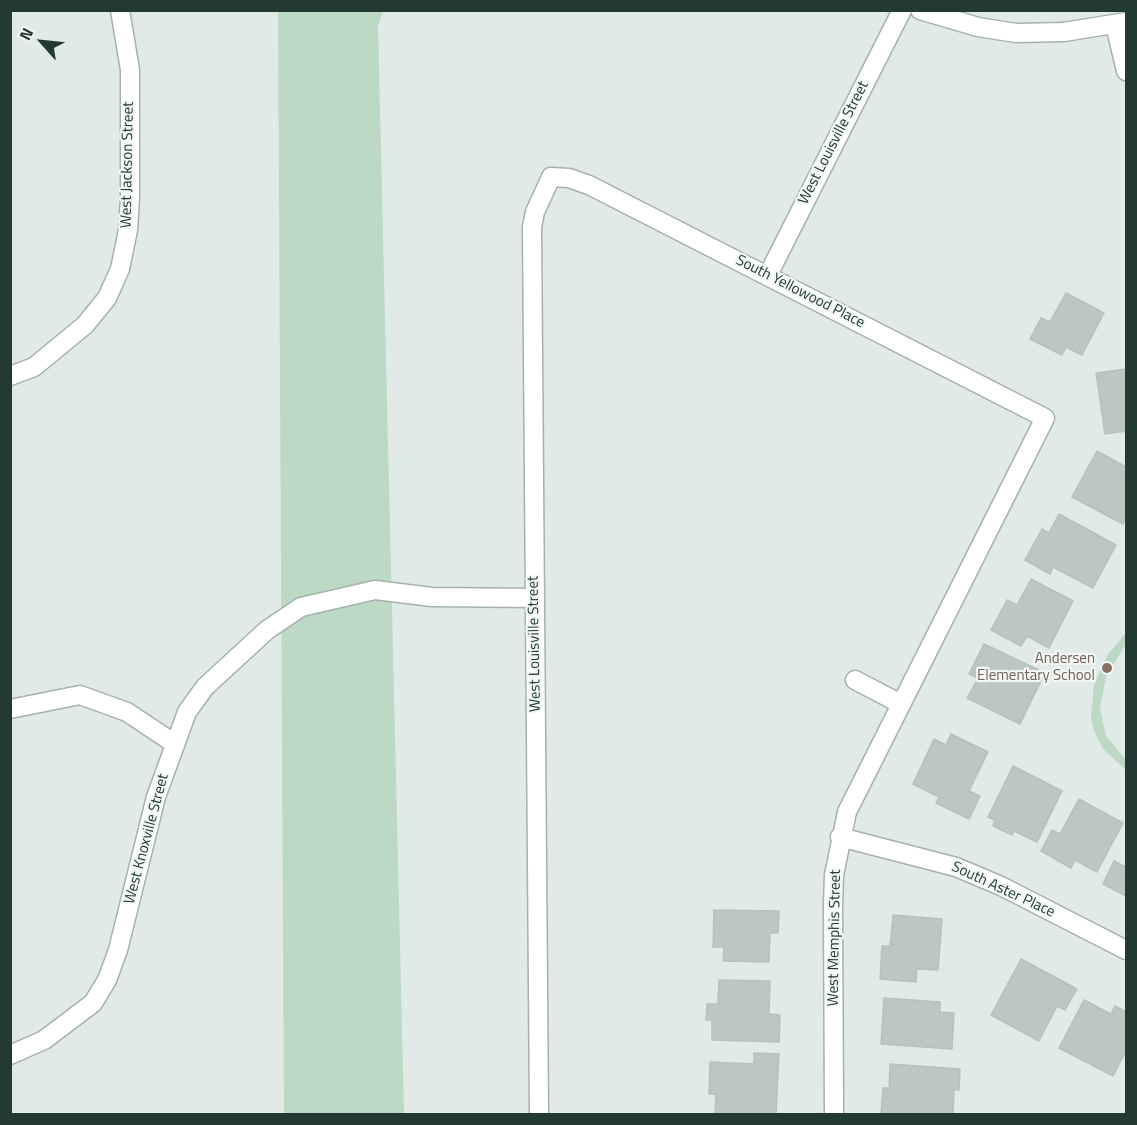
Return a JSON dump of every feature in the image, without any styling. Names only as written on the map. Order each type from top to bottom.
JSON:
[{"type":"street","name":"West Jackson Street","points":[[10,376],[34,367],[85,325],[107,298],[120,269],[128,230],[130,198],[130,70],[120,10]]},
{"type":"street","name":"West Louisville Street","points":[[768,275],[902,10]]},
{"type":"street","points":[[920,10],[978,27],[1016,33],[1064,32],[1121,24],[1126,71]]},
{"type":"street","name":"West Louisville Street","points":[[539,1114],[532,227],[535,212],[551,177]]},
{"type":"street","name":"South Yellowood Place","points":[[551,177],[569,178],[589,185],[1045,418]]},
{"type":"street","name":"West Memphis Street","points":[[834,1114],[832,906],[840,837],[856,789],[1045,418]]},
{"type":"street","name":"West Knoxville Street","points":[[10,1054],[44,1040],[93,1004],[107,980],[118,950],[156,797],[187,712],[205,687],[267,630],[301,607],[375,590],[432,597],[534,598]]},
{"type":"street","points":[[855,680],[899,703]]},
{"type":"street","points":[[10,709],[80,696],[127,712],[174,744]]},
{"type":"street","name":"South Aster Place","points":[[840,837],[956,867],[1001,886],[1126,950]]},
{"type":"green space","points":[[278,11],[383,11],[378,26],[404,1114],[284,1114]]},
{"type":"green space","points":[[1126,633],[1126,644],[1106,677],[1100,708],[1106,736],[1126,760],[1126,770],[1103,749],[1093,728],[1091,716],[1094,686],[1100,670],[1109,653]]},
{"type":"building","points":[[1066,293],[1104,313],[1082,355],[1066,347],[1062,355],[1030,339],[1041,318],[1050,322]]},
{"type":"building","points":[[1126,369],[1126,431],[1105,434],[1096,373]]},
{"type":"building","points":[[1097,451],[1126,467],[1126,518],[1123,524],[1072,497]]},
{"type":"building","points":[[1059,514],[1116,545],[1093,588],[1053,567],[1050,574],[1025,560],[1042,529],[1049,533]]},
{"type":"building","points":[[1031,579],[1073,601],[1049,648],[1027,636],[1021,646],[991,630],[1007,600],[1017,605]]},
{"type":"building","points":[[984,644],[1045,673],[1020,724],[967,698],[978,678],[969,674]]},
{"type":"building","points":[[951,734],[988,752],[969,791],[980,796],[969,819],[936,803],[939,797],[913,784],[934,739],[946,745]]},
{"type":"building","points":[[1013,766],[1062,791],[1037,842],[1014,831],[1012,835],[993,826],[995,820],[988,817]]},
{"type":"building","points":[[1079,799],[1123,823],[1097,872],[1075,860],[1071,868],[1041,851],[1052,830],[1060,834]]},
{"type":"building","points":[[1114,861],[1125,867],[1126,864],[1126,896],[1103,884]]},
{"type":"building","points":[[714,910],[779,911],[778,933],[770,933],[769,962],[723,961],[724,947],[713,947]]},
{"type":"building","points":[[893,915],[942,919],[938,970],[917,969],[916,982],[880,979],[882,946],[890,946]]},
{"type":"building","points":[[1021,959],[1077,989],[1065,1010],[1057,1006],[1039,1041],[991,1015]]},
{"type":"building","points":[[719,980],[770,981],[769,1014],[780,1015],[779,1042],[712,1040],[712,1020],[706,1020],[707,1004],[718,1004]]},
{"type":"building","points":[[884,998],[940,1002],[940,1012],[954,1013],[952,1049],[881,1044]]},
{"type":"building","points":[[1084,1000],[1111,1014],[1115,1006],[1126,1012],[1126,1051],[1113,1076],[1059,1048]]},
{"type":"building","points":[[754,1053],[779,1054],[776,1114],[715,1114],[716,1094],[709,1094],[710,1062],[754,1064]]},
{"type":"building","points":[[890,1064],[960,1069],[959,1090],[954,1089],[953,1114],[881,1114],[883,1088],[889,1088]]},
{"type":"place","name":"Andersen Elementary School","points":[[1107,668]]}]
